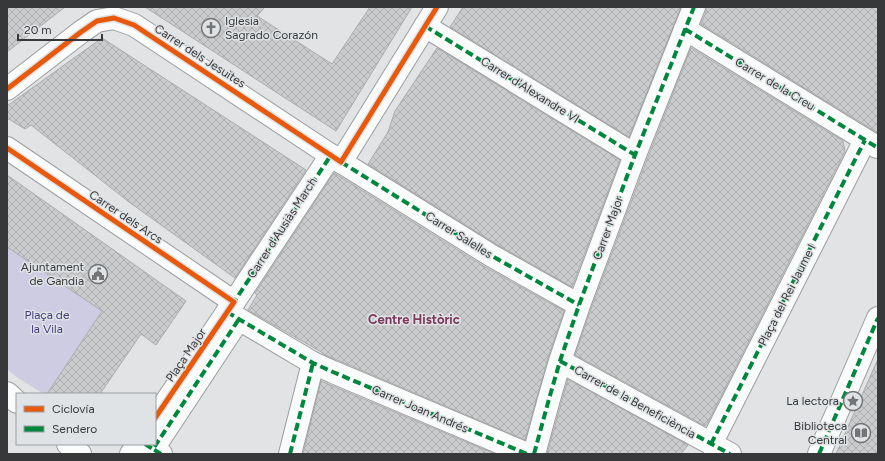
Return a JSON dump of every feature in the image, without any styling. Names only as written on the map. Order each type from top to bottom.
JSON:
[{"type":"street","name":"Carrer d'Ausiàs March","points":[[233,311],[437,7]]},
{"type":"street","name":"Carrer Major","points":[[534,454],[548,399],[579,305],[635,155],[694,7]]},
{"type":"street","name":"Carrer dels Jesuïtes","points":[[7,89],[97,21],[114,18],[134,25],[336,158]]},
{"type":"street","name":"Carrer d'Alexandre VI","points":[[425,26],[635,155]]},
{"type":"street","name":"Carrer de la Creu","points":[[685,29],[872,144]]},
{"type":"street","name":"Plaça del Rei Jaume I","points":[[711,444],[872,144]]},
{"type":"street","name":"Carrer dels Arcs","points":[[7,148],[233,311]]},
{"type":"street","name":"Carrer Salelles","points":[[336,158],[492,256],[579,305]]},
{"type":"street","points":[[233,311],[313,363],[290,454]]},
{"type":"street","name":"Plaça Major","points":[[156,417],[233,311]]},
{"type":"street","name":"Plaça Major","points":[[156,437],[233,311]]},
{"type":"street","points":[[819,454],[878,318]]},
{"type":"street","name":"Carrer de la Beneficiència","points":[[560,361],[711,444]]},
{"type":"street","name":"Carrer Joan Andrés","points":[[313,363],[527,454]]},
{"type":"street","points":[[7,393],[16,401]]},
{"type":"street","points":[[711,444],[730,454]]},
{"type":"street","points":[[69,445],[80,454]]},
{"type":"street","name":"Plaça Major","points":[[131,454],[149,448]]},
{"type":"green space","name":"Plaça de la Vila","points":[[7,247],[102,311],[48,393],[42,393],[18,378],[7,369]]},
{"type":"building","points":[[7,7],[65,7],[7,52]]},
{"type":"building","points":[[145,7],[265,7],[257,16],[332,64],[370,7],[412,7],[336,131]]},
{"type":"building","points":[[463,7],[681,7],[629,137],[450,27]]},
{"type":"building","points":[[706,7],[878,7],[878,133],[701,24],[706,12]]},
{"type":"building","points":[[102,38],[306,170],[235,278],[129,202],[31,125],[25,129],[7,118],[7,106]]},
{"type":"building","points":[[437,48],[620,160],[572,287],[498,245],[368,164],[388,132],[395,111]]},
{"type":"building","points":[[691,48],[843,141],[845,151],[705,426],[575,355],[647,160]]},
{"type":"building","points":[[334,173],[485,267],[564,311],[548,358],[525,440],[323,354],[248,310],[257,295],[255,293]]},
{"type":"building","name":"Ajuntament de Gandia","points":[[7,175],[186,301],[156,345],[141,334],[101,393],[48,393],[102,311],[7,247]]},
{"type":"building","name":"Biblioteca Central","points":[[878,359],[878,454],[836,454],[854,413]]},
{"type":"building","points":[[568,379],[688,445],[681,454],[547,454]]},
{"type":"building","points":[[321,381],[328,384],[495,454],[303,454]]},
{"type":"marked path","points":[[534,454],[560,361],[579,305],[635,155],[694,7]]},
{"type":"marked path","points":[[425,26],[635,155]]},
{"type":"marked path","points":[[685,29],[878,148]]},
{"type":"marked path","points":[[711,444],[865,140]]},
{"type":"marked path","points":[[232,305],[331,155]]},
{"type":"marked path","points":[[341,162],[492,256],[579,305]]},
{"type":"marked path","points":[[227,312],[313,363],[527,454]]},
{"type":"marked path","points":[[819,454],[878,318]]},
{"type":"marked path","points":[[156,444],[239,319]]},
{"type":"marked path","points":[[560,361],[730,454]]},
{"type":"marked path","points":[[290,454],[313,363]]},
{"type":"marked path","points":[[147,445],[153,449]]},
{"type":"marked path","points":[[156,445],[153,449],[161,454]]},
{"type":"cycle path","points":[[7,89],[97,21],[114,18],[134,25],[341,162],[437,7]]},
{"type":"cycle path","points":[[7,148],[234,302],[156,417]]},
{"type":"place","name":"Iglesia Sagrado Corazón","points":[[211,28]]},
{"type":"place","name":"Ajuntament de Gandia","points":[[98,274]]},
{"type":"place","name":"La lectora","points":[[853,401]]},
{"type":"place","name":"Biblioteca Central","points":[[861,433]]},
{"type":"district","name":"Centre Històric","points":[[414,319]]}]
